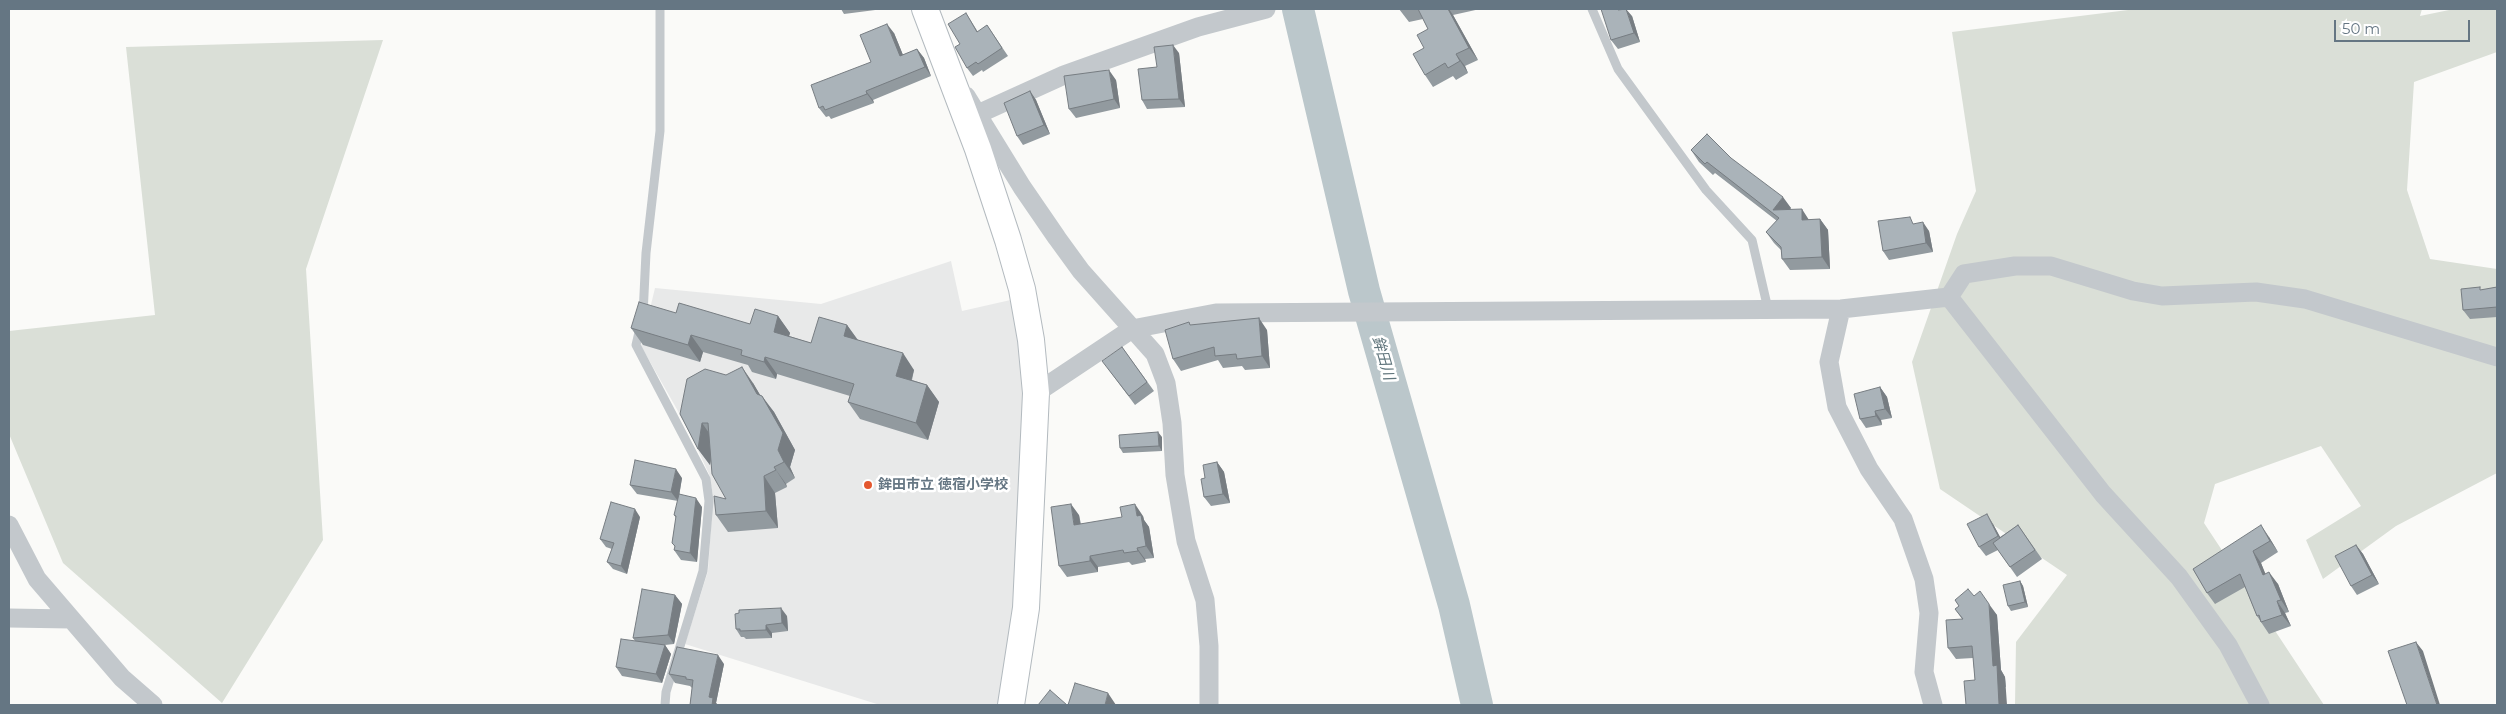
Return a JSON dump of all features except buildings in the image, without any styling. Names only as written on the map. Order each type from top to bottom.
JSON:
[{"type":"street","points":[[925,9],[978,149],[1019,281],[1031,340],[1036,393],[1026,608],[1011,705]]},
{"type":"street","points":[[978,114],[1064,75],[1198,27],[1266,9]]},
{"type":"street","points":[[945,62],[1022,187],[1057,238],[1081,271],[1155,354],[1166,383],[1172,423],[1175,475],[1186,542],[1205,600],[1209,646],[1209,705]]},
{"type":"street","points":[[1949,297],[1964,274],[2015,266],[2051,266],[2133,291],[2162,296],[2256,292],[2305,299],[2497,357]]},
{"type":"street","points":[[1036,393],[1132,329],[1216,313],[1349,314],[1841,309],[1949,297]]},
{"type":"street","points":[[1949,297],[2104,494],[2179,577],[2228,645],[2260,705]]},
{"type":"street","points":[[1841,309],[1829,362],[1837,407],[1869,469],[1903,519],[1924,579],[1929,614],[1924,672],[1933,705]]},
{"type":"street","points":[[9,525],[37,579],[122,678],[153,705]]},
{"type":"street","points":[[9,618],[71,619]]},
{"type":"lane","points":[[660,9],[660,131],[646,253],[644,313],[636,345],[706,479],[709,501],[703,571],[666,692],[665,705]]},
{"type":"lane","points":[[1592,9],[1618,69],[1706,190],[1752,240],[1768,309]]},
{"type":"shaded area","points":[[2136,9],[2422,9],[2420,16],[2454,9],[2497,9],[2497,52],[2414,82],[2407,190],[2430,259],[2497,269],[2497,473],[2396,526],[2323,579],[2306,540],[2361,506],[2321,446],[2215,484],[2204,523],[2324,705],[2015,705],[2016,642],[2067,575],[1940,489],[1912,362],[1957,234],[1976,191],[1952,32]]},
{"type":"shaded area","points":[[383,40],[306,269],[323,540],[222,703],[63,563],[9,434],[9,331],[155,315],[126,47]]},
{"type":"shaded area","name":"鉾田市立 徳宿小学校","points":[[951,261],[962,311],[1015,299],[1030,387],[1018,607],[1000,705],[880,705],[685,644],[708,571],[713,496],[709,474],[687,427],[641,346],[655,288],[821,304]]},
{"type":"waterway","name":"鉾田川","points":[[1298,9],[1364,291],[1454,605],[1477,705]]},
{"type":"place","name":"鉾田市立 徳宿小学校","points":[[868,485]]}]
